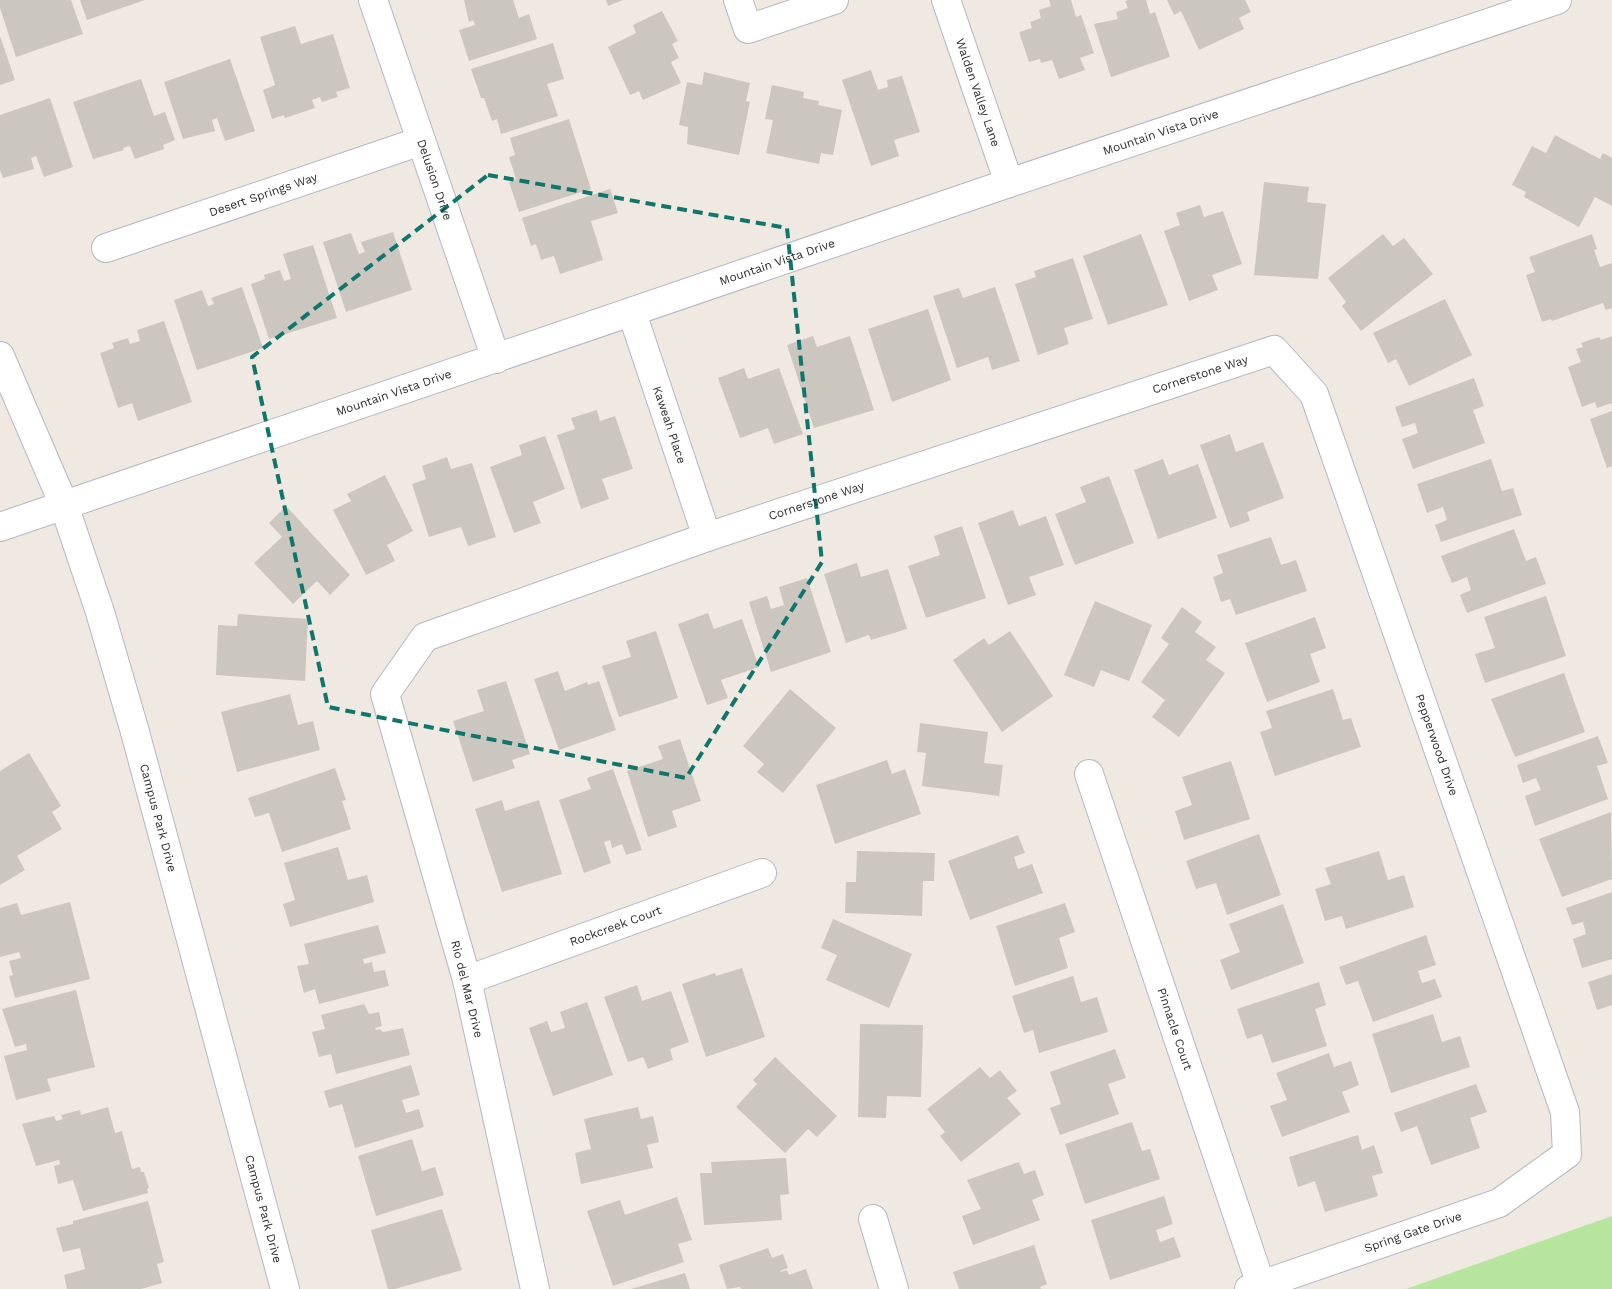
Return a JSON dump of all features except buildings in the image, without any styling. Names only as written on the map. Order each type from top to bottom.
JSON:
[{"type":"street","name":"Delusion Drive","points":[[373,0],[496,359]]},
{"type":"street","points":[[738,0],[748,29],[834,0]]},
{"type":"street","name":"Walden Valley Lane","points":[[946,0],[1009,183]]},
{"type":"street","name":"Mountain Vista Drive","points":[[0,527],[1009,183],[1557,0]]},
{"type":"street","name":"Desert Springs Way","points":[[106,248],[421,141]]},
{"type":"street","name":"Kaweah Place","points":[[632,313],[707,537]]},
{"type":"street","name":"Cornerstone Way","points":[[385,694],[425,637],[707,537],[1274,350]]},
{"type":"street","name":"Pepperwood Drive","points":[[1274,350],[1314,394],[1565,1112],[1567,1154]]},
{"type":"street","name":"Campus Park Drive","points":[[0,356],[64,505],[100,612],[135,732],[285,1289]]},
{"type":"street","name":"Rio del Mar Drive","points":[[385,694],[467,980],[535,1289]]},
{"type":"street","name":"Pinnacle Court","points":[[1089,774],[1255,1287]]},
{"type":"street","name":"Rockcreek Court","points":[[467,980],[762,873]]},
{"type":"street","name":"Spring Gate Drive","points":[[1255,1287],[1499,1203],[1567,1154]]},
{"type":"street","points":[[873,1219],[894,1289]]},
{"type":"highlighted area","points":[[488,175],[787,228],[822,562],[686,778],[328,707],[252,357]]},
{"type":"green space","points":[[1612,1216],[1612,1289],[1406,1289]]}]
